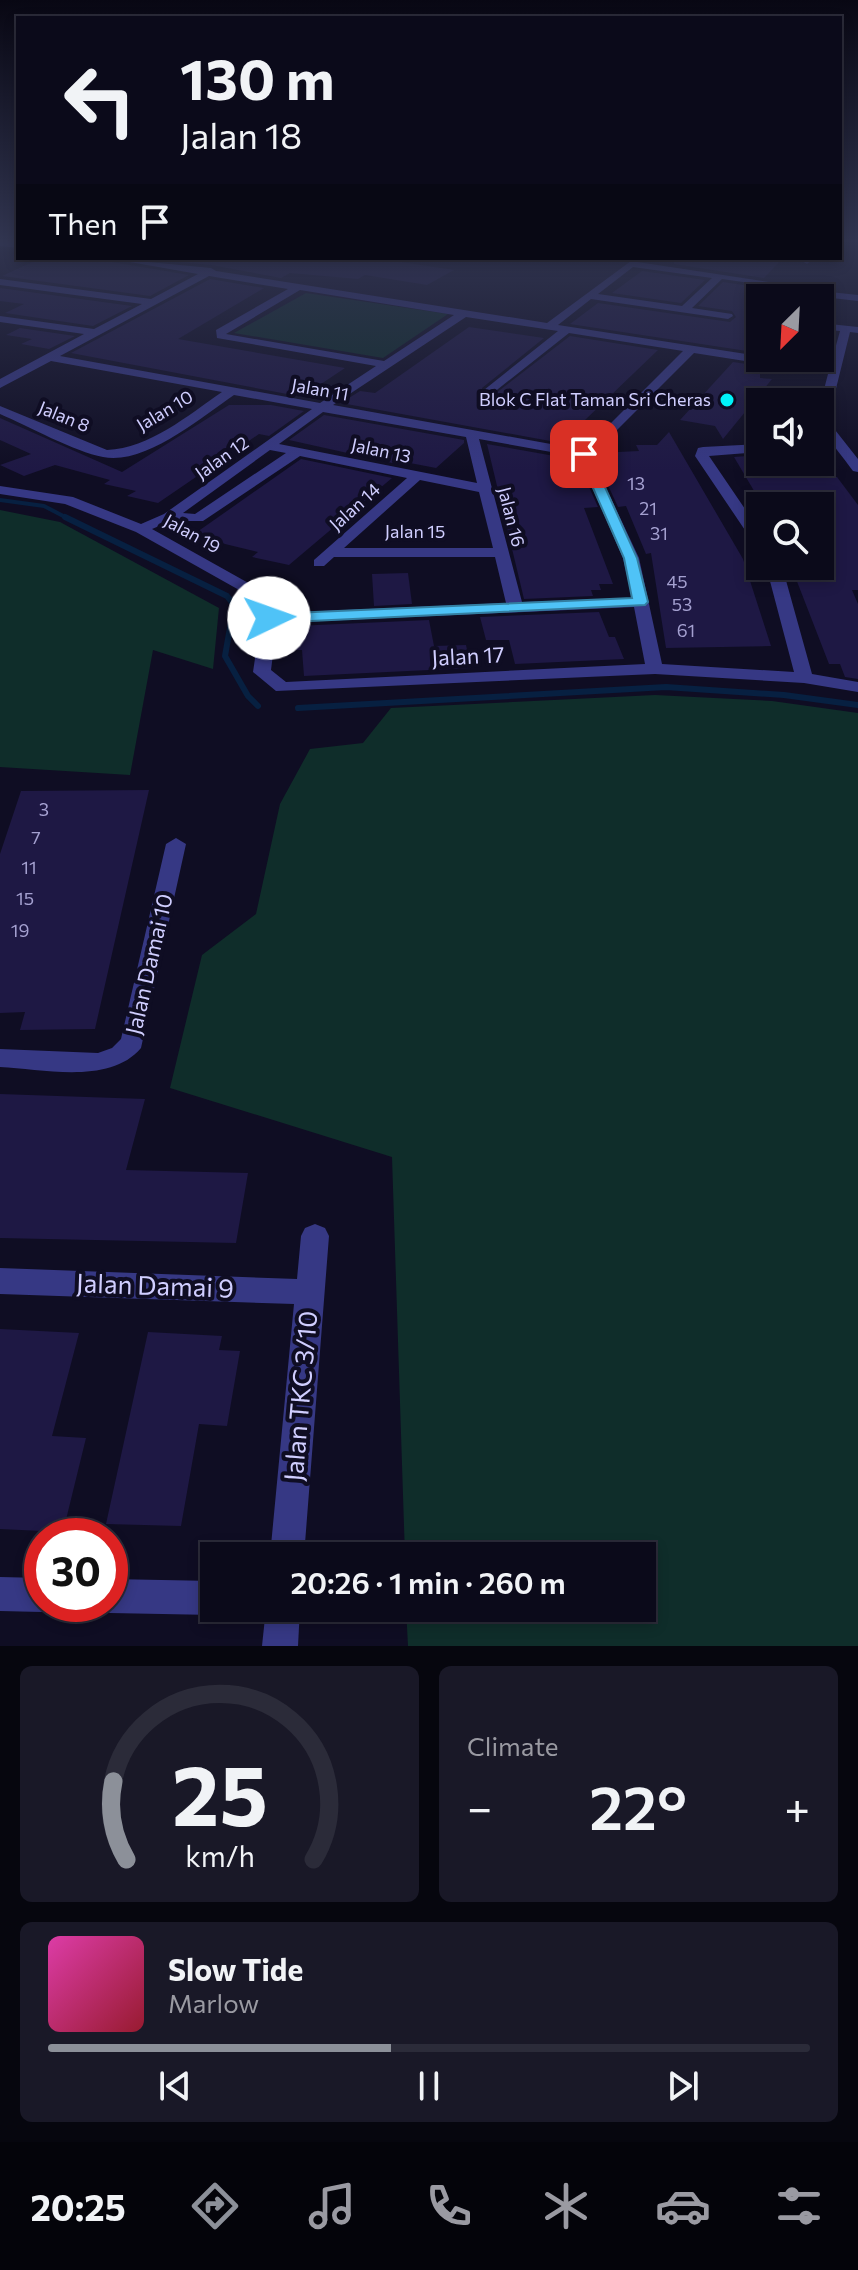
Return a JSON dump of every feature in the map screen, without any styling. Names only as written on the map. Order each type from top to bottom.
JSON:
[{"type":"street","name":"Jalan 8","points":[[0,384],[126,317]]},
{"type":"street","points":[[246,317],[220,332],[221,336],[384,364]]},
{"type":"street","name":"Jalan 12","points":[[141,529],[169,517],[319,409],[458,317]]},
{"type":"street","points":[[487,317],[746,358]]},
{"type":"street","points":[[548,327],[561,317]]},
{"type":"street","points":[[0,319],[97,333]]},
{"type":"street","points":[[0,329],[16,321]]},
{"type":"street","points":[[834,369],[852,329]]},
{"type":"street","points":[[488,393],[566,330]]},
{"type":"street","points":[[655,669],[631,558],[584,454],[591,452],[691,349]]},
{"type":"street","name":"Jalan 11","points":[[50,358],[319,409],[584,454]]},
{"type":"street","points":[[833,372],[822,421],[858,468]]},
{"type":"street","name":"Jalan 10","points":[[115,455],[129,453],[162,436],[230,392]]},
{"type":"street","name":"Jalan 8","points":[[0,410],[105,454],[115,455]]},
{"type":"street","name":"Jalan 16","points":[[472,435],[515,608]]},
{"type":"street","name":"Jalan 13","points":[[269,446],[485,489]]},
{"type":"street","points":[[834,447],[840,447]]},
{"type":"street","points":[[746,449],[703,451],[702,456],[746,522]]},
{"type":"street","points":[[169,517],[198,518],[297,452]]},
{"type":"street","name":"Jalan 14","points":[[325,558],[416,477]]},
{"type":"street","name":"Jalan 19","points":[[0,490],[68,500],[141,529],[264,598],[269,618]]},
{"type":"street","name":"Jalan 15","points":[[325,558],[501,552]]},
{"type":"street","points":[[778,580],[804,678]]},
{"type":"street","name":"Jalan 17","points":[[640,602],[269,618],[262,672],[282,687],[655,669],[804,678],[858,687]]},
{"type":"street","name":"Jalan Damai 10","points":[[0,1058],[98,1062],[121,1055],[132,1042],[176,844]]},
{"type":"street","name":"Jalan TKC 3/10","points":[[288,1542],[315,1236]]},
{"type":"street","name":"Jalan Damai 9","points":[[0,1281],[311,1292]]},
{"type":"street","points":[[0,1594],[24,1595]]},
{"type":"street","points":[[128,1596],[200,1598]]},
{"type":"street","points":[[280,1646],[282,1622]]},
{"type":"green space","points":[[263,317],[444,317],[383,358],[234,333]]},
{"type":"green space","points":[[0,510],[60,522],[219,608],[213,669],[153,650],[130,775],[0,767]]},
{"type":"green space","points":[[655,695],[772,701],[858,713],[858,1646],[408,1646],[407,1622],[656,1622],[656,1542],[405,1542],[392,1157],[170,1088],[202,955],[256,914],[280,804],[310,749],[363,743],[391,708]]},
{"type":"building","points":[[31,317],[111,317],[93,326]]},
{"type":"building","points":[[139,317],[215,317],[178,339],[345,368],[321,384],[339,387],[319,400],[71,353]]},
{"type":"building","points":[[580,317],[694,317],[730,322],[736,317],[746,317],[746,351],[570,324]]},
{"type":"building","points":[[469,327],[544,338],[482,388],[482,398],[487,400],[570,336],[658,350],[561,443],[341,403],[360,391],[375,393]]},
{"type":"building","points":[[20,328],[75,336],[49,349],[21,344],[32,339],[6,335]]},
{"type":"building","name":"Blok C Flat Taman Sri Cheras","points":[[733,362],[746,364],[746,372],[760,372],[760,378],[772,379],[765,388],[746,388],[746,411],[723,439],[715,426],[680,420]]},
{"type":"building","points":[[229,405],[271,405],[304,411],[269,436],[259,434],[158,503],[127,496],[136,491],[104,484],[110,480],[55,465],[24,476],[0,465],[31,454],[0,440],[0,418],[122,472]]},
{"type":"building","points":[[324,415],[464,440],[464,443],[436,468],[410,463],[406,466],[289,440]]},
{"type":"building","points":[[669,432],[743,559],[746,580],[750,580],[771,646],[666,648],[651,553],[646,554],[626,506],[618,507],[595,457],[598,453],[639,451],[636,445],[657,445]]},
{"type":"building","points":[[487,444],[577,460],[598,507],[584,508],[613,584],[599,584],[601,590],[591,590],[593,596],[524,599]]},
{"type":"building","points":[[746,456],[746,476],[837,477],[858,505],[858,590],[852,590],[858,604],[858,679],[845,677],[840,664],[829,664],[796,580],[834,580],[834,492],[755,492],[734,457]]},
{"type":"building","points":[[301,459],[392,478],[289,565],[252,557],[258,552],[225,544],[197,532]]},
{"type":"building","points":[[408,573],[412,604],[374,606],[372,574]]},
{"type":"building","points":[[599,612],[609,637],[615,637],[624,659],[515,664],[509,640],[486,640],[480,617]]},
{"type":"building","points":[[429,620],[434,646],[466,645],[471,668],[304,676],[302,650],[296,650],[295,626]]},
{"type":"building","points":[[149,790],[95,1029],[20,1030],[25,1012],[0,1013],[0,854],[21,791]]},
{"type":"building","points":[[0,1094],[145,1099],[126,1170],[248,1173],[236,1243],[0,1238]]},
{"type":"building","points":[[0,1329],[79,1333],[52,1436],[86,1438],[66,1518],[24,1518],[24,1530],[0,1529]]},
{"type":"building","points":[[148,1332],[222,1336],[219,1350],[240,1351],[227,1426],[199,1424],[181,1526],[128,1525],[128,1518],[107,1518]]},
{"type":"waterway","points":[[0,500],[44,506],[67,518]]},
{"type":"waterway","points":[[67,518],[227,596],[234,605],[225,656],[248,696],[258,706]]},
{"type":"waterway","points":[[298,708],[666,687],[784,695],[858,705]]},
{"type":"place","name":"Blok C Flat Taman Sri Cheras","points":[[727,400]]},
{"type":"route","points":[[269,618],[640,602],[631,558],[584,454]]}]
